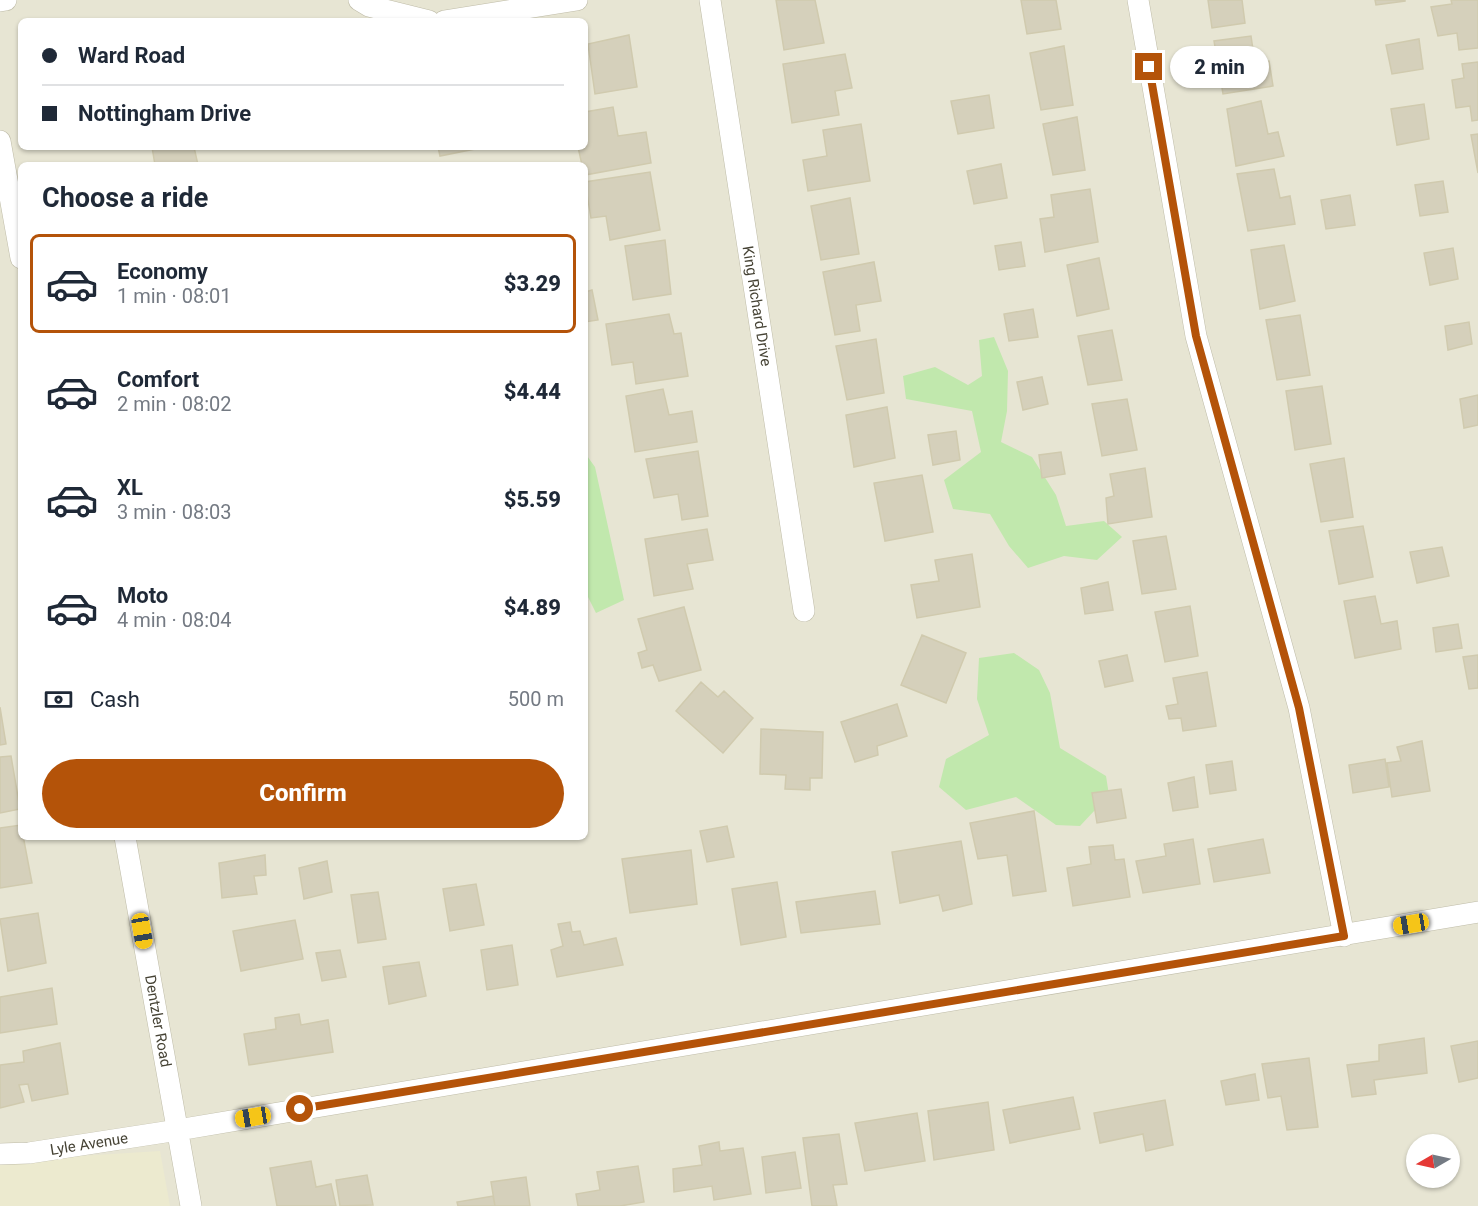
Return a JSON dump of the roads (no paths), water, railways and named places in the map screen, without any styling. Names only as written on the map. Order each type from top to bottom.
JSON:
[{"type":"street","points":[[0,1],[6,0]]},
{"type":"street","points":[[359,0],[369,6],[417,18]]},
{"type":"street","points":[[463,18],[577,0]]},
{"type":"street","name":"King Richard Drive","points":[[710,0],[804,611]]},
{"type":"street","points":[[1138,0],[1196,336],[1299,708],[1344,936]]},
{"type":"street","points":[[0,141],[18,241]]},
{"type":"street","name":"Dentzler Road","points":[[126,840],[191,1206]]},
{"type":"street","name":"Lyle Avenue","points":[[0,1154],[29,1153],[178,1130],[1478,912]]}]
